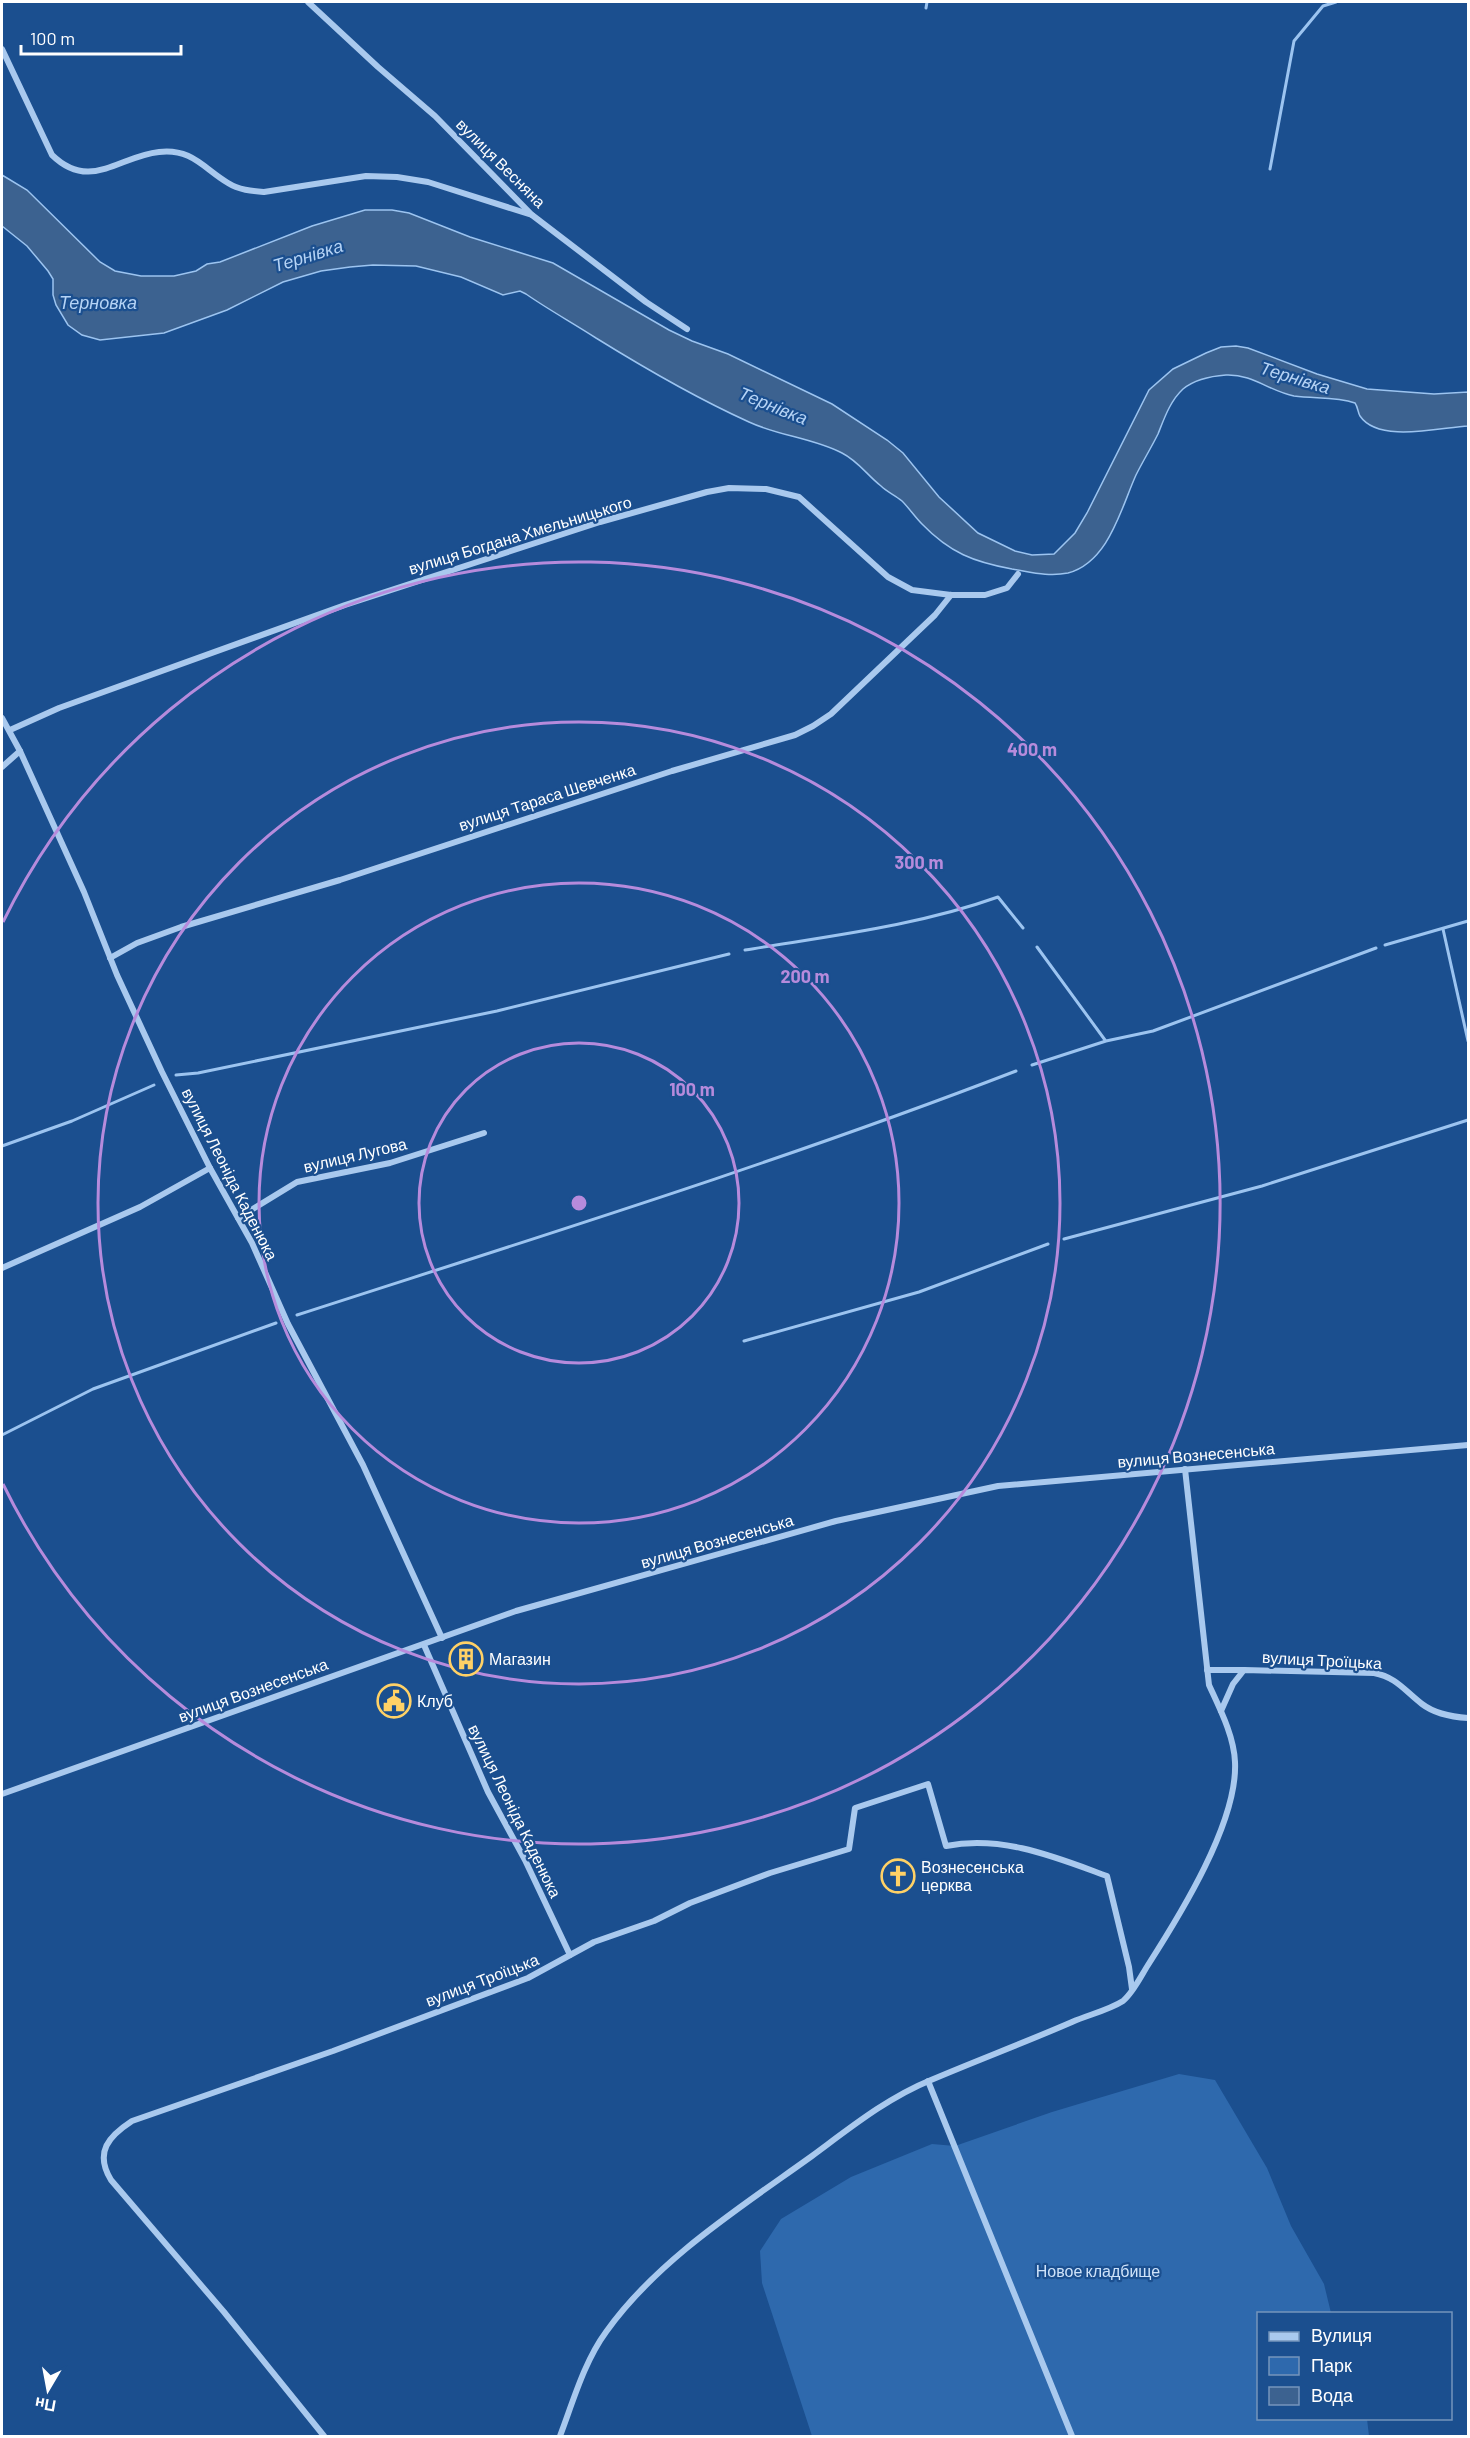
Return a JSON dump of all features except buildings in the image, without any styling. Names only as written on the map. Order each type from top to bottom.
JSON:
[{"type":"street","name":"вулиця Весняна","points":[[308,2],[435,116],[532,215],[646,302],[687,329]]},
{"type":"street","points":[[2,49],[52,155],[63,166],[76,171],[88,172],[115,166],[159,152],[177,152],[192,156],[229,184],[248,191],[264,192],[366,176],[397,177],[428,182],[532,215]]},
{"type":"street","name":"вулиця Богдана Хмельницького","points":[[10,730],[80,700],[356,601],[600,522],[729,488],[766,489],[799,497],[888,578],[912,590],[951,595],[993,594],[1007,588],[1018,574]]},
{"type":"street","name":"вулиця Тараса Шевченка","points":[[110,958],[137,943],[181,927],[340,880],[672,771],[795,735],[813,726],[846,701],[935,615],[951,595]]},
{"type":"street","name":"вулиця Леоніда Каденюка","points":[[2,718],[20,751],[84,892],[140,1025],[210,1168],[252,1243],[288,1324],[363,1465],[442,1638]]},
{"type":"street","points":[[2,767],[20,751]]},
{"type":"street","name":"вулиця Лугова","points":[[238,1218],[297,1182],[390,1163],[484,1133]]},
{"type":"street","points":[[2,1268],[140,1207],[210,1168]]},
{"type":"street","name":"вулиця Вознесенська","points":[[2,1794],[528,1607],[836,1521],[998,1486],[1468,1445]]},
{"type":"street","points":[[560,2436],[604,2334],[644,2286],[709,2231],[892,2100],[928,2081],[1122,2001],[1132,1989],[1200,1878],[1221,1830],[1231,1792],[1235,1763],[1233,1748],[1221,1711],[1209,1685],[1185,1469]]},
{"type":"street","name":"вулиця Леоніда Каденюка","points":[[424,1645],[489,1792],[525,1860],[570,1955]]},
{"type":"street","points":[[1207,1670],[1244,1670]]},
{"type":"street","name":"вулиця Троїцька","points":[[1221,1711],[1233,1684],[1244,1670],[1374,1672],[1398,1681],[1430,1709],[1455,1717],[1468,1718]]},
{"type":"street","name":"вулиця Троїцька","points":[[324,2436],[224,2312],[104,2170],[106,2144],[114,2133],[132,2121],[333,2051],[518,1982],[552,1967],[594,1942],[654,1921],[690,1903],[770,1873],[849,1849],[855,1808],[928,1784],[946,1846],[968,1842],[1010,1845],[1032,1850],[1107,1876],[1129,1967],[1132,1989]]},
{"type":"street","points":[[928,2081],[1072,2436]]},
{"type":"green space","name":"Новое кладбище","points":[[1179,2074],[1215,2080],[1267,2168],[1291,2226],[1324,2284],[1331,2312],[1257,2312],[1257,2420],[1367,2420],[1369,2436],[812,2436],[762,2283],[760,2251],[781,2219],[851,2177],[932,2144],[955,2146],[1052,2112]]},
{"type":"water","name":"Терновка","points":[[2,175],[27,190],[100,262],[115,271],[141,276],[174,276],[196,271],[207,264],[220,262],[312,226],[365,210],[392,210],[409,213],[470,237],[553,263],[669,330],[728,354],[832,404],[903,453],[939,497],[978,533],[1015,551],[1032,555],[1054,554],[1075,533],[1149,390],[1173,369],[1221,347],[1248,348],[1317,374],[1367,389],[1434,394],[1468,392],[1468,426],[1411,432],[1381,430],[1369,425],[1360,416],[1355,403],[1332,398],[1285,394],[1236,375],[1209,377],[1187,386],[1171,405],[1136,475],[1112,532],[1094,558],[1068,573],[1033,573],[986,563],[963,555],[932,534],[902,501],[883,488],[848,456],[819,444],[760,427],[710,403],[671,383],[520,291],[503,295],[461,277],[416,266],[350,267],[321,271],[283,282],[227,310],[164,333],[100,340],[82,335],[68,325],[56,305],[53,295],[53,279],[48,271],[27,246],[2,226]]},
{"type":"waterway","points":[[926,8],[927,2]]},
{"type":"waterway","points":[[1270,169],[1294,41],[1323,6],[1336,2]]},
{"type":"waterway","points":[[745,950],[905,923],[998,897],[1023,928]]},
{"type":"waterway","points":[[1385,945],[1468,921]]},
{"type":"waterway","points":[[1443,929],[1468,1041]]},
{"type":"waterway","points":[[1037,947],[1105,1040]]},
{"type":"waterway","points":[[1032,1065],[1106,1041],[1153,1031],[1376,948]]},
{"type":"waterway","points":[[176,1075],[198,1073],[497,1011],[729,954]]},
{"type":"waterway","points":[[297,1315],[748,1168],[1016,1071]]},
{"type":"waterway","points":[[2,1146],[72,1121],[154,1085]]},
{"type":"waterway","points":[[1064,1239],[1262,1186],[1468,1120]]},
{"type":"waterway","points":[[744,1341],[919,1292],[1048,1244]]},
{"type":"waterway","points":[[2,1435],[93,1389],[276,1323]]},
{"type":"place","name":"Магазин","points":[[466,1659]]},
{"type":"place","name":"Клуб","points":[[394,1701]]},
{"type":"place","name":"Вознесенська церква","points":[[898,1876]]},
{"type":"water label","name":"Тернівка","points":[[308,256]]},
{"type":"water label","name":"Тернівка","points":[[1295,378]]},
{"type":"water label","name":"Тернівка","points":[[773,406]]}]
